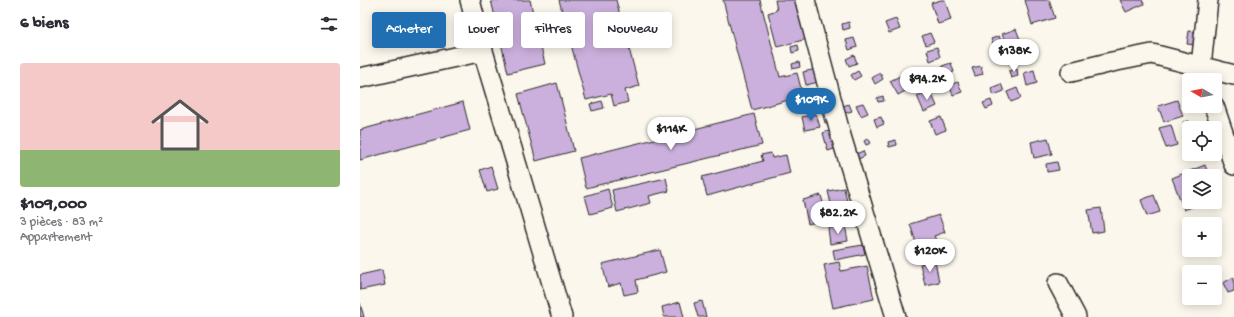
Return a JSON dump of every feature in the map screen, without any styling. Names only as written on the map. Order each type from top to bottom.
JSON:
[{"type":"street","points":[[470,0],[483,51],[562,317]]},
{"type":"street","points":[[805,0],[841,136],[896,317]]},
{"type":"street","points":[[1071,72],[1152,54],[1203,73],[1208,0]]},
{"type":"street","points":[[360,78],[483,51]]},
{"type":"street","points":[[1222,74],[1234,75]]},
{"type":"street","points":[[1216,113],[1234,165]]},
{"type":"street","points":[[1058,283],[1076,317]]},
{"type":"building","points":[[491,0],[530,0],[533,12],[521,12],[521,48],[541,48],[545,64],[508,73],[502,48],[513,48],[513,12],[494,12]]},
{"type":"building","points":[[559,0],[616,0],[619,12],[593,12],[593,48],[629,48],[639,86],[625,90],[628,102],[614,106],[611,94],[586,100],[572,48],[585,48],[585,12],[562,12]]},
{"type":"building","points":[[723,0],[760,0],[780,77],[797,73],[803,96],[752,110]]},
{"type":"building","points":[[775,0],[796,0],[807,39],[777,47],[768,13],[777,10]]},
{"type":"building","points":[[945,0],[951,20],[938,24],[931,3]]},
{"type":"building","points":[[1025,0],[1049,0],[1055,18],[1032,25]]},
{"type":"building","points":[[1120,0],[1142,0],[1144,4],[1126,12]]},
{"type":"building","points":[[896,19],[900,29],[889,33],[885,23]]},
{"type":"building","points":[[849,22],[850,28],[843,30],[842,24]]},
{"type":"building","points":[[1016,29],[1023,47],[1009,53],[1002,34]]},
{"type":"building","points":[[1189,31],[1197,32],[1195,45],[1187,44]]},
{"type":"building","points":[[930,33],[934,42],[926,45],[922,36]]},
{"type":"building","points":[[999,36],[1003,46],[995,49],[991,39]]},
{"type":"building","points":[[854,38],[857,47],[849,50],[846,40]]},
{"type":"building","points":[[798,45],[799,51],[792,53],[791,47]]},
{"type":"building","points":[[937,47],[940,57],[930,61],[927,50]]},
{"type":"building","points":[[854,55],[857,63],[849,66],[846,59]]},
{"type":"building","points":[[799,62],[800,67],[793,69],[792,64]]},
{"type":"building","points":[[951,63],[954,72],[946,75],[942,66]]},
{"type":"building","points":[[981,66],[983,74],[975,76],[972,68]]},
{"type":"building","points":[[816,69],[819,82],[806,85],[803,72]]},
{"type":"building","points":[[1017,69],[1018,76],[1011,78],[1009,71]]},
{"type":"building","points":[[1034,70],[1037,83],[1027,86],[1024,73]]},
{"type":"building","points":[[858,71],[861,76],[854,80],[851,75]]},
{"type":"building","points":[[880,73],[883,79],[875,84],[872,78]]},
{"type":"building","points":[[904,74],[911,88],[898,95],[890,81]]},
{"type":"building","points":[[928,75],[931,81],[924,84],[921,78]]},
{"type":"building","points":[[958,82],[962,92],[953,95],[949,85]]},
{"type":"building","points":[[557,83],[574,151],[536,161],[518,94]]},
{"type":"building","points":[[1001,84],[1004,91],[994,95],[991,88]]},
{"type":"building","points":[[1017,88],[1021,98],[1011,102],[1007,92]]},
{"type":"building","points":[[930,90],[937,106],[924,112],[917,96]]},
{"type":"building","points":[[883,96],[884,101],[878,102],[877,98]]},
{"type":"building","points":[[991,100],[993,106],[986,109],[983,103]]},
{"type":"building","points":[[1177,100],[1183,116],[1164,122],[1158,106]]},
{"type":"building","points":[[602,101],[604,108],[592,111],[590,104]]},
{"type":"building","points":[[463,102],[470,130],[360,160],[360,130]]},
{"type":"building","points":[[826,103],[831,121],[825,123],[820,104]]},
{"type":"building","points":[[863,103],[868,113],[861,116],[856,105]]},
{"type":"building","points":[[849,104],[852,111],[842,114],[840,107]]},
{"type":"building","points":[[754,114],[762,145],[586,188],[579,158]]},
{"type":"building","points":[[816,114],[820,127],[805,130],[802,117]]},
{"type":"building","points":[[881,117],[884,124],[877,127],[874,119]]},
{"type":"building","points":[[941,117],[946,130],[935,134],[930,121]]},
{"type":"building","points":[[1171,125],[1177,145],[1166,148],[1159,128]]},
{"type":"building","points":[[835,129],[840,147],[828,151],[823,133]]},
{"type":"building","points":[[868,138],[871,143],[866,145],[864,141]]},
{"type":"building","points":[[1048,138],[1052,154],[1034,158],[1031,142]]},
{"type":"building","points":[[896,140],[897,145],[889,147],[888,142]]},
{"type":"building","points":[[863,151],[865,156],[858,159],[856,154]]},
{"type":"building","points":[[771,153],[772,158],[786,155],[790,173],[707,196],[702,177],[763,161],[761,155]]},
{"type":"building","points":[[1057,162],[1059,170],[1047,172],[1046,164]]},
{"type":"building","points":[[1205,165],[1206,169],[1195,169]]},
{"type":"building","points":[[491,166],[498,189],[487,192],[480,170]]},
{"type":"building","points":[[1182,174],[1182,205],[1172,178]]},
{"type":"building","points":[[666,178],[669,191],[649,196],[651,203],[617,212],[612,190]]},
{"type":"building","points":[[844,188],[850,214],[834,217],[828,191]]},
{"type":"building","points":[[608,189],[613,208],[590,214],[585,196]]},
{"type":"building","points":[[821,195],[827,219],[808,224],[803,200]]},
{"type":"building","points":[[1154,195],[1160,212],[1147,216],[1141,200]]},
{"type":"building","points":[[1101,208],[1104,231],[1092,233],[1088,210]]},
{"type":"building","points":[[939,215],[945,232],[934,236],[936,240],[917,246],[910,224]]},
{"type":"building","points":[[845,225],[848,241],[830,244],[828,228]]},
{"type":"building","points":[[863,245],[865,254],[835,260],[833,250]]},
{"type":"building","points":[[660,250],[666,272],[636,280],[638,292],[624,295],[621,283],[608,287],[602,264]]},
{"type":"building","points":[[935,261],[939,282],[925,285],[920,264]]},
{"type":"building","points":[[839,262],[841,271],[867,266],[874,299],[833,308],[824,265]]},
{"type":"building","points":[[382,270],[385,285],[360,290],[360,275]]},
{"type":"building","points":[[1234,277],[1234,291],[1228,293],[1223,283]]},
{"type":"building","points":[[702,301],[706,317],[698,317],[694,303]]},
{"type":"building","points":[[680,302],[684,317],[664,317],[662,307]]},
{"type":"building","points":[[360,303],[364,317],[360,317]]}]
